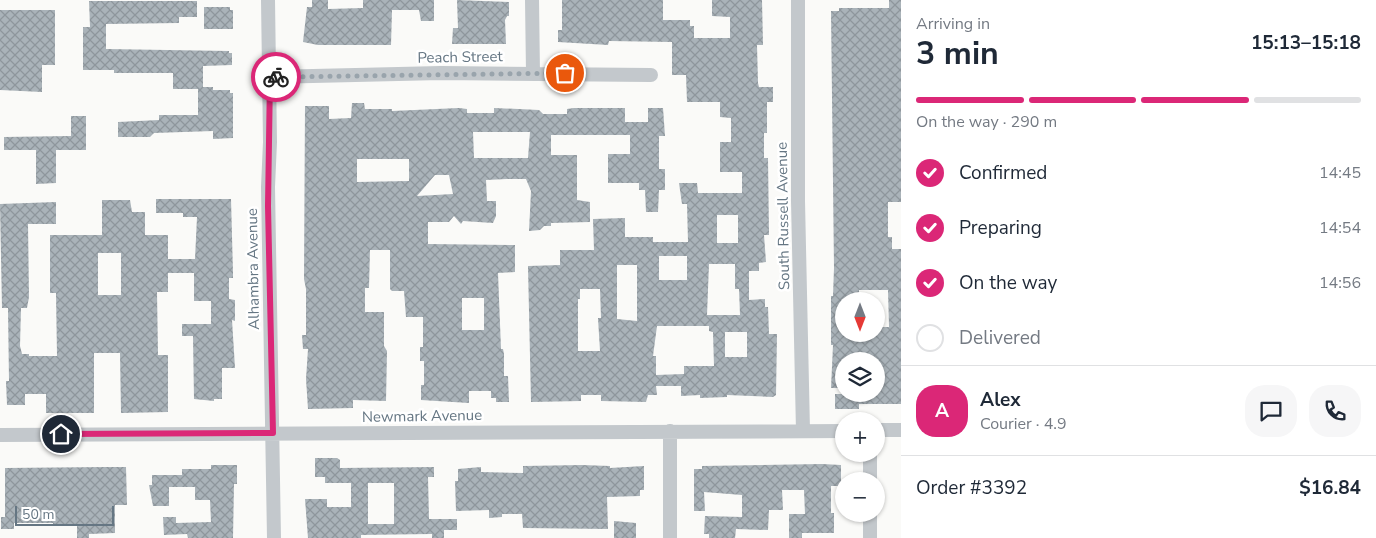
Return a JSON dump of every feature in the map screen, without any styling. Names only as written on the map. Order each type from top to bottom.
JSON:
[{"type":"street","name":"Alhambra Avenue","points":[[268,0],[270,77],[268,196],[274,538]]},
{"type":"street","points":[[532,0],[533,73]]},
{"type":"street","name":"South Russell Avenue","points":[[798,0],[803,431]]},
{"type":"street","name":"Peach Street","points":[[270,77],[533,73],[651,75]]},
{"type":"street","points":[[885,430],[901,430]]},
{"type":"street","points":[[670,431],[670,538]]},
{"type":"street","name":"Newmark Avenue","points":[[0,435],[835,431]]},
{"type":"street","points":[[870,522],[870,538]]},
{"type":"building","points":[[312,0],[328,0],[328,9],[363,8],[363,0],[434,0],[434,21],[421,21],[419,10],[392,10],[391,45],[318,45],[303,42],[307,7],[312,7]]},
{"type":"building","points":[[457,0],[509,2],[509,16],[505,20],[506,44],[452,44],[453,28],[458,28]]},
{"type":"building","points":[[562,0],[663,0],[663,20],[690,20],[690,26],[694,26],[694,38],[730,38],[730,17],[712,16],[712,0],[762,0],[763,45],[757,45],[758,83],[759,87],[773,87],[773,102],[767,102],[767,133],[764,133],[764,158],[768,158],[769,235],[764,235],[766,262],[759,263],[759,271],[749,271],[749,300],[765,299],[765,307],[768,307],[769,334],[777,334],[776,395],[773,397],[727,395],[727,397],[700,398],[700,395],[681,396],[681,386],[656,386],[657,395],[648,395],[646,402],[601,401],[601,395],[581,395],[581,401],[531,402],[528,266],[560,265],[560,250],[594,250],[593,219],[625,218],[625,237],[653,237],[653,242],[688,242],[687,204],[682,204],[679,183],[697,183],[698,193],[742,193],[742,172],[720,172],[720,142],[731,142],[731,118],[720,117],[720,102],[687,102],[686,75],[672,75],[672,42],[609,41],[608,45],[558,42],[558,30],[562,30]],"holes":[[[717,215],[738,215],[738,243],[717,243]],[[659,256],[687,256],[687,280],[659,280]],[[709,264],[735,264],[735,289],[739,289],[740,315],[707,315]],[[617,265],[637,265],[637,321],[617,319]],[[580,289],[600,289],[601,318],[598,318],[600,351],[578,351],[578,299],[580,299]],[[657,326],[709,326],[709,331],[713,332],[714,366],[684,366],[684,374],[656,375],[656,356],[653,356]],[[725,332],[747,332],[747,357],[725,357]]]},
{"type":"building","points":[[889,0],[901,0],[901,202],[888,202],[888,237],[892,237],[892,249],[901,249],[901,404],[859,404],[859,409],[835,409],[835,402],[885,402],[885,352],[835,352],[835,388],[831,388],[833,345],[831,345],[831,296],[833,296],[834,268],[831,11],[839,11],[839,8],[889,8]]},
{"type":"building","points":[[89,1],[197,1],[197,17],[179,17],[179,23],[106,24],[106,49],[229,51],[229,53],[232,53],[232,65],[203,66],[203,87],[213,87],[213,90],[230,90],[230,93],[233,93],[233,138],[213,139],[213,131],[154,133],[150,137],[118,137],[118,122],[159,120],[159,115],[198,115],[198,89],[173,89],[173,73],[114,73],[114,70],[83,70],[83,27],[90,27]]},
{"type":"building","points":[[204,7],[230,7],[230,10],[233,10],[233,29],[204,29]]},
{"type":"building","points":[[0,10],[55,10],[55,65],[42,65],[42,92],[0,90]]},
{"type":"building","points":[[352,103],[364,103],[365,109],[392,109],[392,111],[459,108],[467,109],[467,113],[494,113],[494,108],[539,110],[543,114],[567,114],[567,109],[574,108],[625,108],[625,122],[648,122],[648,108],[663,108],[665,136],[659,136],[659,169],[665,169],[665,190],[659,190],[658,212],[646,212],[645,190],[639,190],[639,183],[608,183],[608,154],[630,154],[630,135],[551,135],[551,155],[577,155],[577,200],[590,202],[590,222],[551,223],[551,226],[544,226],[540,230],[529,231],[531,191],[526,179],[507,179],[486,180],[487,201],[496,201],[496,216],[493,223],[463,221],[461,224],[454,216],[449,222],[428,222],[428,244],[515,245],[515,272],[498,273],[501,349],[503,349],[504,354],[504,376],[508,376],[509,402],[496,402],[496,398],[491,398],[491,391],[469,391],[469,403],[421,400],[421,385],[424,385],[424,361],[420,361],[420,347],[423,347],[423,317],[406,317],[404,291],[392,291],[390,289],[390,250],[370,250],[369,288],[365,288],[365,312],[384,312],[384,346],[387,351],[386,401],[353,400],[353,408],[308,409],[306,379],[308,349],[303,349],[302,335],[306,335],[306,289],[304,279],[305,106],[329,106],[329,119],[351,118]],"holes":[[[473,132],[530,132],[528,158],[474,158]],[[357,159],[409,159],[409,181],[357,182]],[[435,175],[449,175],[453,194],[417,196]],[[462,298],[484,298],[484,330],[462,330]]]},
{"type":"building","points":[[71,116],[86,116],[86,150],[56,150],[56,183],[36,184],[36,150],[4,150],[4,137],[71,136]]},
{"type":"building","points":[[156,199],[231,199],[233,278],[229,278],[229,299],[235,300],[235,321],[232,320],[235,368],[222,368],[222,399],[214,399],[214,401],[194,399],[193,336],[182,336],[182,324],[211,324],[211,301],[194,301],[194,273],[168,273],[168,292],[157,292],[158,355],[168,355],[168,412],[121,413],[120,353],[94,353],[94,413],[46,413],[46,394],[25,394],[25,405],[7,405],[6,381],[9,381],[8,308],[2,308],[0,204],[56,202],[56,224],[28,224],[29,297],[27,308],[21,308],[20,346],[22,354],[29,354],[29,356],[57,356],[56,293],[50,293],[50,235],[102,235],[102,200],[130,200],[132,212],[145,212],[145,235],[168,235],[168,259],[195,259],[197,217],[183,217],[183,213],[156,213]],"holes":[[[98,253],[121,253],[121,295],[98,295]]]},
{"type":"building","points":[[315,458],[337,458],[340,460],[340,468],[434,467],[434,477],[428,477],[429,519],[457,519],[457,530],[444,530],[444,538],[432,538],[432,534],[361,535],[361,538],[308,538],[305,499],[327,499],[327,507],[351,507],[351,483],[325,483],[325,477],[315,477]],"holes":[[[368,483],[394,483],[394,524],[368,524]]]},
{"type":"building","points":[[211,465],[237,465],[237,484],[234,484],[233,538],[188,538],[187,534],[164,535],[163,517],[176,517],[176,523],[211,522],[210,500],[195,500],[195,487],[169,487],[169,506],[153,506],[149,485],[152,485],[152,475],[182,475],[182,469],[211,469]]},
{"type":"building","points":[[841,465],[841,472],[835,472],[835,486],[831,486],[831,513],[834,513],[834,533],[802,533],[802,538],[789,538],[789,514],[805,514],[804,490],[782,490],[783,510],[769,510],[768,530],[736,529],[735,538],[709,538],[709,534],[704,534],[705,516],[742,517],[742,495],[704,492],[705,511],[694,511],[694,469],[702,469],[702,466]]},
{"type":"building","points":[[523,466],[610,466],[610,468],[644,466],[644,490],[640,490],[640,496],[607,497],[608,529],[523,528],[522,514],[502,514],[502,517],[489,518],[489,510],[456,511],[455,481],[458,481],[458,469],[481,467],[481,472],[523,473]]},
{"type":"building","points":[[126,467],[127,505],[115,505],[115,533],[89,534],[89,538],[77,538],[77,526],[53,526],[53,523],[14,523],[14,529],[1,529],[1,517],[5,517],[5,468]]},
{"type":"building","points":[[614,521],[636,523],[636,538],[614,538]]},
{"type":"way so far","points":[[276,77],[441,73],[565,73]]},
{"type":"route","points":[[61,434],[273,433],[268,187],[270,77],[276,77]]}]
